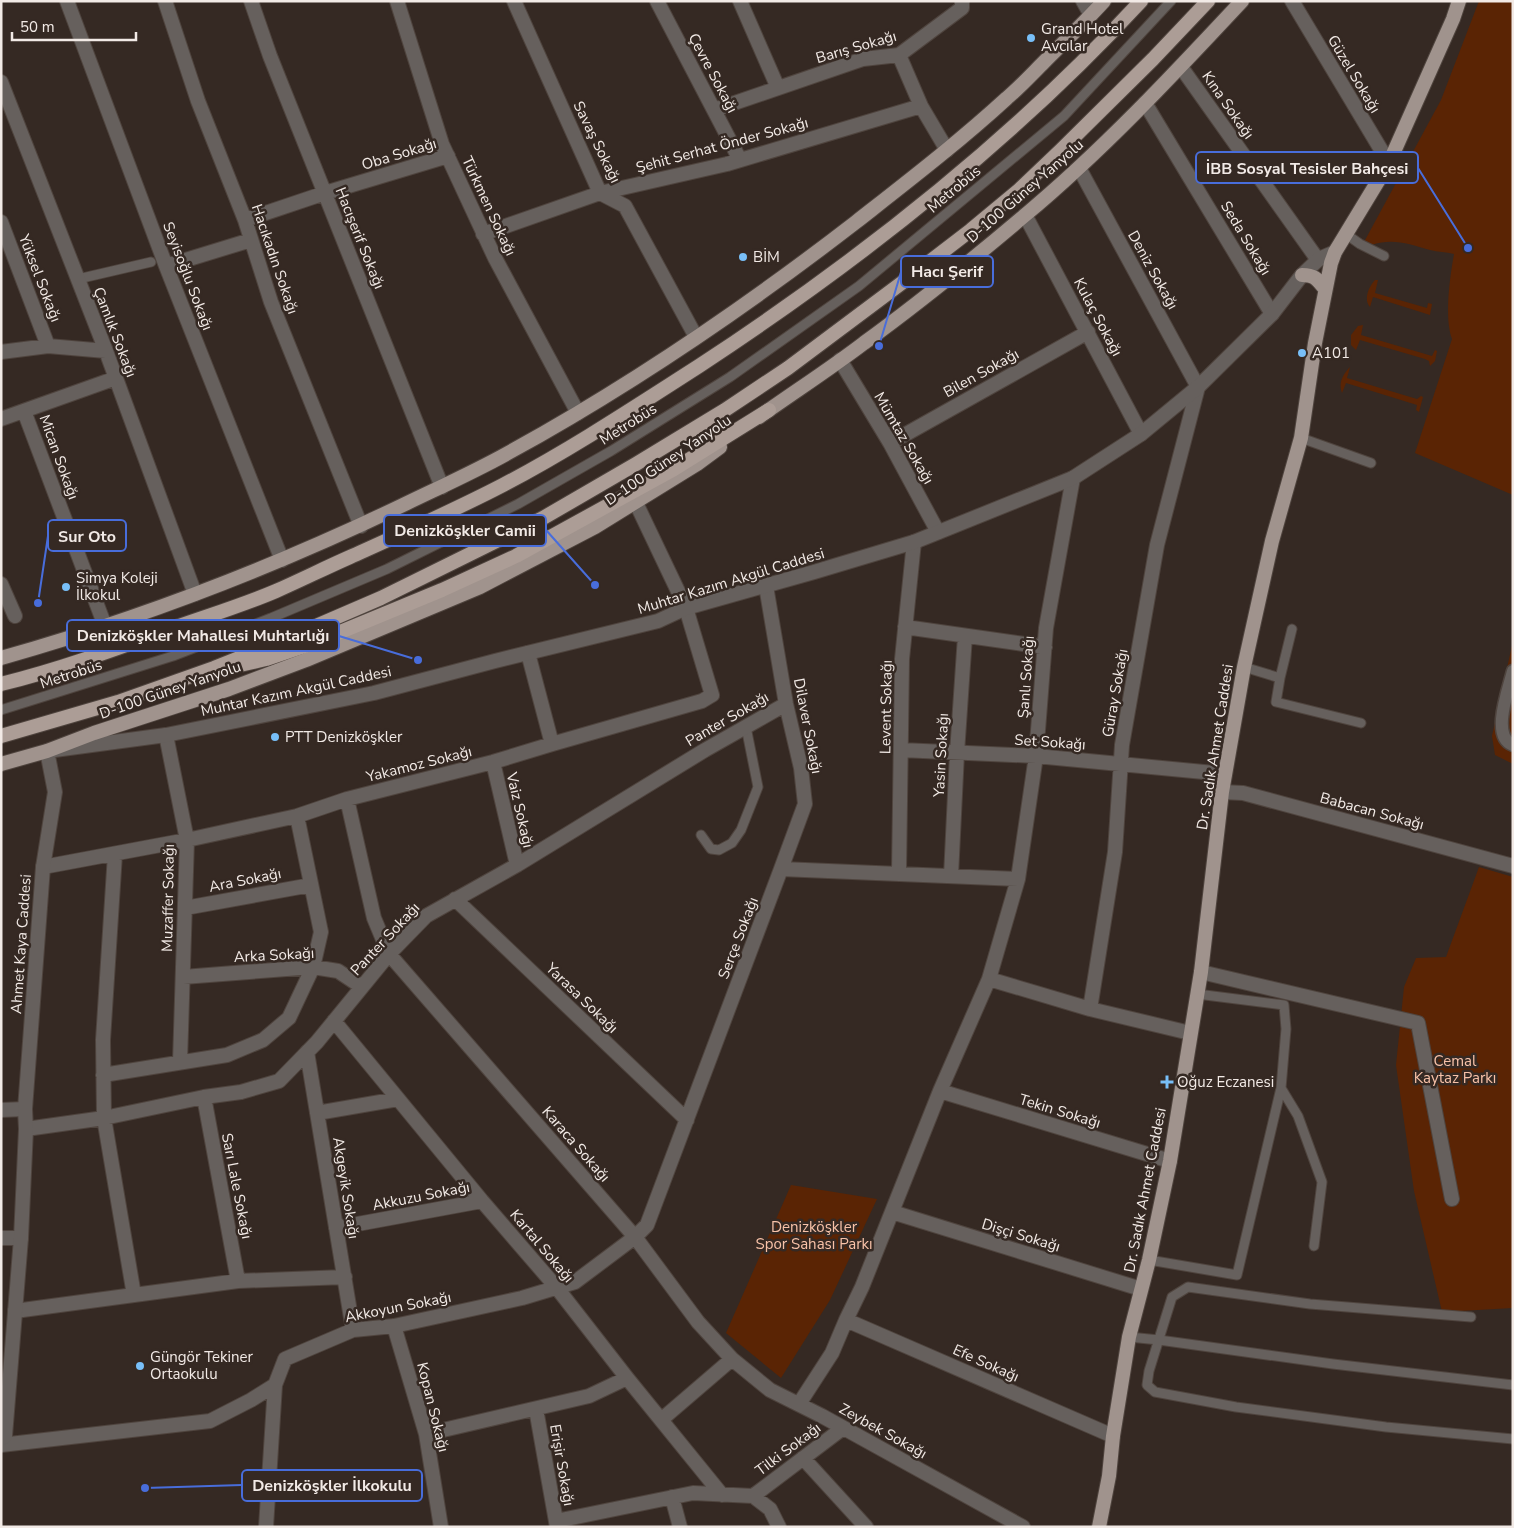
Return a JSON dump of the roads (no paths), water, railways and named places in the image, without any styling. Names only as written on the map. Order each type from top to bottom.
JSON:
[{"type":"highway","points":[[1,684],[109,652],[276,591],[408,531],[504,484],[570,447],[646,400],[758,326],[820,284],[860,253],[1000,139],[1059,85],[1140,1]]},
{"type":"highway","points":[[1,736],[118,702],[214,668],[382,598],[543,518],[717,415],[788,368],[915,273],[1018,191],[1153,60],[1208,1]]},
{"type":"highway","points":[[214,668],[240,665],[316,642],[442,590],[508,559],[674,469],[769,410]]},
{"type":"main road","points":[[1,658],[105,626],[282,560],[442,487],[506,454],[578,413],[651,368],[790,273],[947,150],[1010,96],[1104,1]]},
{"type":"main road","name":"D-100 Güney Yanyolu","points":[[1,764],[47,751],[77,739],[228,689],[306,660],[488,583],[555,549],[636,503],[697,464],[840,360],[910,308],[1025,215],[1079,168],[1145,103],[1242,1]]},
{"type":"main road","name":"Dr. Sadık Ahmet Caddesi","points":[[1099,1527],[1110,1476],[1113,1436],[1129,1337],[1149,1260],[1170,1161],[1201,972],[1222,792],[1244,667],[1272,541],[1300,438],[1325,289],[1335,252],[1389,163],[1453,19],[1459,1]]},
{"type":"main road","points":[[1302,275],[1311,275],[1325,289]]},
{"type":"street","name":"Seyisoğlu Sokağı","points":[[67,1],[166,266],[282,560]]},
{"type":"street","name":"Hacıkadın Sokağı","points":[[165,1],[198,101],[245,220],[271,302],[360,526]]},
{"type":"street","name":"Hacışerif Sokağı","points":[[251,1],[270,56],[442,487]]},
{"type":"street","name":"Türkmen Sokağı","points":[[397,1],[431,110],[448,156],[495,258],[578,413]]},
{"type":"street","name":"Savaş Sokağı","points":[[514,1],[600,193],[624,206],[696,338]]},
{"type":"street","name":"Çevre Sokağı","points":[[657,1],[740,160]]},
{"type":"street","points":[[740,1],[778,88]]},
{"type":"street","name":"Barış Sokağı","points":[[714,110],[863,59],[898,54],[962,8],[962,1]]},
{"type":"street","points":[[1083,1],[1091,15]]},
{"type":"street","name":"Güzel Sokağı","points":[[1292,1],[1389,163]]},
{"type":"street","points":[[898,54],[921,106],[947,150]]},
{"type":"street","name":"Kına Sokağı","points":[[1181,67],[1318,260]]},
{"type":"street","name":"Çamlık Sokağı","points":[[1,82],[106,351],[195,594]]},
{"type":"street","name":"Seda Sokağı","points":[[1145,103],[1272,314]]},
{"type":"street","name":"Şehit Serhat Önder Sokağı","points":[[483,234],[600,193],[740,160],[921,106]]},
{"type":"street","name":"Oba Sokağı","points":[[245,220],[325,193],[448,156]]},
{"type":"street","name":"Deniz Sokağı","points":[[1079,168],[1198,387]]},
{"type":"street","name":"Kulaç Sokağı","points":[[1025,215],[1141,434]]},
{"type":"street","name":"Yüksel Sokağı","points":[[1,222],[48,346]]},
{"type":"street","points":[[166,266],[251,240]]},
{"type":"street","name":"Muhtar Kazım Akgül Caddesi","points":[[47,751],[166,735],[374,693],[658,621],[686,608],[914,542],[1073,478],[1141,434],[1198,387],[1272,314],[1302,275],[1318,260],[1335,252]]},
{"type":"street","name":"Bilen Sokağı","points":[[890,443],[1088,332]]},
{"type":"street","points":[[1,352],[48,346],[106,351]]},
{"type":"street","name":"Mümtaz Sokağı","points":[[840,360],[890,443],[938,532]]},
{"type":"street","points":[[1,419],[116,378]]},
{"type":"street","name":"Güray Sokağı","points":[[1090,1009],[1115,852],[1122,746],[1157,545],[1198,387]]},
{"type":"street","name":"Mican Sokağı","points":[[24,410],[105,626]]},
{"type":"street","name":"Şanlı Sokağı","points":[[799,1404],[832,1353],[862,1287],[940,1091],[989,979],[1018,879],[1036,756],[1046,628],[1073,478]]},
{"type":"street","points":[[636,503],[686,608]]},
{"type":"street","name":"Levent Sokağı","points":[[899,874],[902,659],[914,542]]},
{"type":"street","points":[[1,584],[15,616]]},
{"type":"street","name":"Dilaver Sokağı","points":[[766,586],[786,704],[801,768],[805,804],[781,869]]},
{"type":"street","name":"Yakamoz Sokağı","points":[[43,867],[187,840],[297,816],[347,799],[492,762],[702,701],[712,695],[686,608]]},
{"type":"street","points":[[905,627],[1045,648]]},
{"type":"street","name":"Yasin Sokağı","points":[[952,876],[957,753],[965,636]]},
{"type":"street","points":[[528,653],[552,744]]},
{"type":"street","points":[[1513,671],[1500,724],[1504,739],[1513,745]]},
{"type":"street","name":"Panter Sokağı","points":[[26,1129],[104,1118],[204,1097],[241,1092],[279,1081],[334,1021],[389,954],[426,916],[517,866],[696,755],[786,704]]},
{"type":"street","name":"Muzaffer Sokağı","points":[[166,735],[187,840],[180,1062]]},
{"type":"street","name":"Set Sokağı","points":[[902,750],[1036,756],[1225,774]]},
{"type":"street","name":"Ahmet Kaya Caddesi","points":[[1,1439],[5,1436],[7,1352],[15,1311],[21,1238],[26,1129],[25,1109],[43,867],[55,792],[47,751]]},
{"type":"street","name":"Vaiz Sokağı","points":[[492,762],[517,866]]},
{"type":"street","name":"Babacan Sokağı","points":[[1222,792],[1243,792],[1513,866]]},
{"type":"street","name":"Karaca Sokağı","points":[[347,799],[374,918],[389,954],[635,1237],[698,1322],[732,1359]]},
{"type":"street","points":[[103,1075],[227,1055],[263,1040],[289,1018],[313,967],[320,932],[297,816]]},
{"type":"street","points":[[115,854],[102,1040],[104,1118],[134,1295]]},
{"type":"street","points":[[781,869],[1018,879]]},
{"type":"street","name":"Serçe Sokağı","points":[[635,1237],[647,1225],[781,869]]},
{"type":"street","name":"Ara Sokağı","points":[[185,908],[311,885]]},
{"type":"street","name":"Yarasa Sokağı","points":[[455,899],[687,1120]]},
{"type":"street","name":"Arka Sokağı","points":[[183,977],[313,967],[338,971],[362,987]]},
{"type":"street","points":[[1201,972],[1418,1023],[1452,1199]]},
{"type":"street","points":[[989,979],[1090,1009],[1190,1033]]},
{"type":"street","name":"Kartal Sokağı","points":[[334,1021],[482,1201],[557,1288],[722,1495]]},
{"type":"street","name":"Akgeyik Sokağı","points":[[307,1052],[353,1330]]},
{"type":"street","name":"Tekin Sokağı","points":[[940,1091],[1170,1161]]},
{"type":"street","name":"Sarı Lale Sokağı","points":[[204,1097],[238,1281]]},
{"type":"street","points":[[317,1113],[398,1099]]},
{"type":"street","points":[[1,1110],[25,1109]]},
{"type":"street","name":"Akkuzu Sokağı","points":[[336,1228],[482,1201]]},
{"type":"street","name":"Dişçi Sokağı","points":[[892,1212],[1141,1289]]},
{"type":"street","name":"Akkoyun Sokağı","points":[[266,1527],[275,1384],[285,1359],[353,1330],[394,1326],[522,1298],[575,1282],[635,1237]]},
{"type":"street","points":[[1,1238],[21,1238]]},
{"type":"street","points":[[15,1311],[238,1281],[344,1276]]},
{"type":"street","name":"Efe Sokağı","points":[[846,1320],[1113,1436]]},
{"type":"street","name":"Kopan Sokağı","points":[[394,1326],[426,1434],[441,1527]]},
{"type":"street","points":[[661,1420],[732,1359]]},
{"type":"street","name":"Zeybek Sokağı","points":[[732,1359],[770,1390],[1023,1527]]},
{"type":"street","points":[[426,1434],[589,1396],[627,1378]]},
{"type":"street","points":[[1,1445],[210,1421],[251,1400],[275,1384]]},
{"type":"street","name":"Erişir Sokağı","points":[[536,1409],[556,1524]]},
{"type":"street","name":"Tilki Sokağı","points":[[753,1496],[843,1428]]},
{"type":"street","points":[[803,1458],[866,1527]]},
{"type":"street","points":[[556,1524],[692,1493],[753,1496],[770,1509],[779,1527]]},
{"type":"street","points":[[672,1498],[680,1527]]},
{"type":"lane","name":"Metrobüs","points":[[1,710],[173,656],[298,607],[386,569],[509,508],[611,451],[730,377],[858,286],[1064,116],[1171,1]]},
{"type":"lane","points":[[1346,234],[1360,244],[1384,256]]},
{"type":"lane","points":[[78,279],[151,262]]},
{"type":"lane","points":[[1300,438],[1316,442],[1371,463]]},
{"type":"lane","points":[[1292,629],[1276,702],[1361,723]]},
{"type":"lane","points":[[1244,667],[1280,678]]},
{"type":"lane","points":[[701,836],[711,848],[719,850],[732,843],[742,830],[758,787],[746,726]]},
{"type":"lane","points":[[1149,1260],[1237,1274],[1280,1088],[1286,1029],[1284,1005],[1197,994]]},
{"type":"lane","points":[[1280,1088],[1298,1116],[1322,1182],[1314,1246]]},
{"type":"lane","points":[[1471,1318],[1310,1304],[1188,1287],[1172,1297],[1147,1384],[1155,1392],[1236,1407],[1386,1427],[1513,1439]]},
{"type":"lane","points":[[1129,1337],[1513,1385]]},
{"type":"place","name":"Grand Hotel Avcılar","points":[[1031,38]]},
{"type":"place","name":"İBB Sosyal Tesisler Bahçesi","points":[[1468,248]]},
{"type":"place","name":"BİM","points":[[743,257]]},
{"type":"place","name":"Hacı Şerif","points":[[879,346]]},
{"type":"place","name":"A101","points":[[1302,353]]},
{"type":"place","name":"Denizköşkler Camii","points":[[595,585]]},
{"type":"place","name":"Simya Koleji İlkokul","points":[[66,587]]},
{"type":"place","name":"Sur Oto","points":[[38,603]]},
{"type":"place","name":"Denizköşkler Mahallesi Muhtarlığı","points":[[418,660]]},
{"type":"place","name":"PTT Denizköşkler","points":[[275,737]]},
{"type":"place","name":"Oğuz Eczanesi","points":[[1167,1082]]},
{"type":"place","name":"Güngör Tekiner Ortaokulu","points":[[140,1366]]},
{"type":"place","name":"Denizköşkler İlkokulu","points":[[145,1488]]},
{"type":"park label","name":"Cemal Kaytaz Parkı","points":[[1455,1070]]},
{"type":"park label","name":"Denizköşkler Spor Sahası Parkı","points":[[814,1236]]}]
